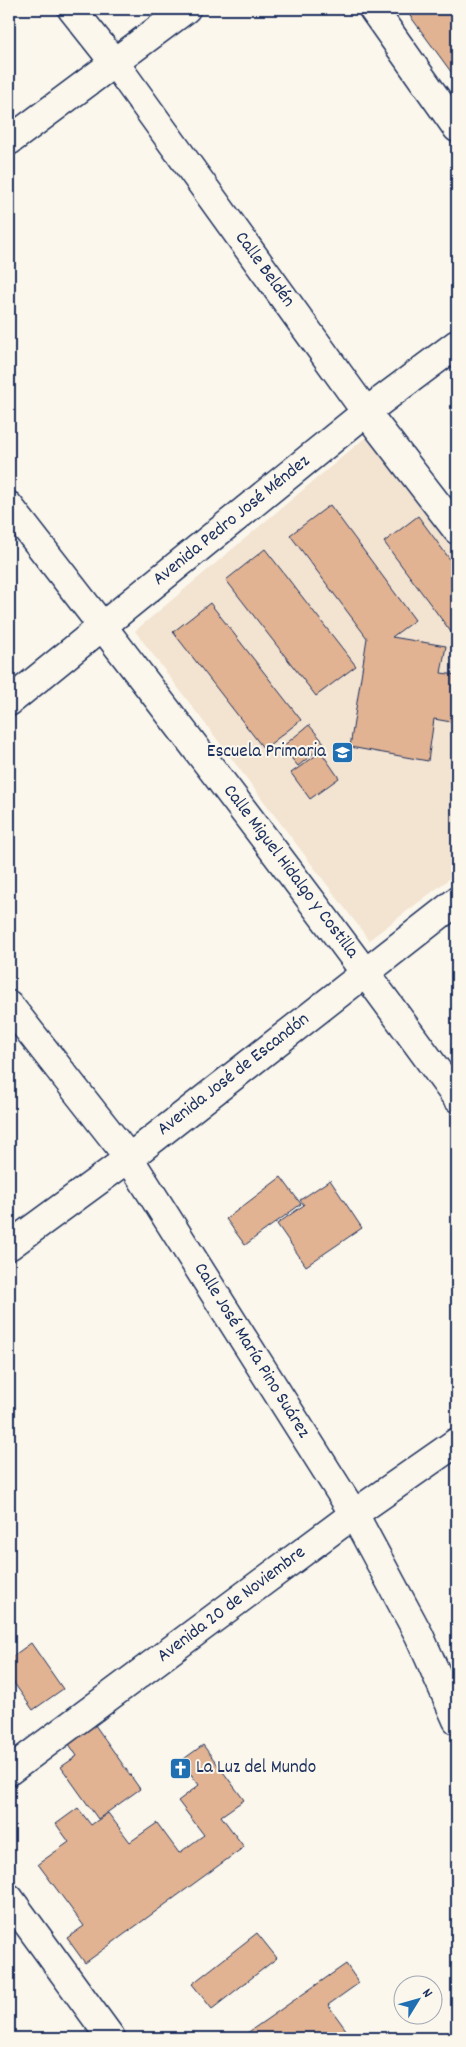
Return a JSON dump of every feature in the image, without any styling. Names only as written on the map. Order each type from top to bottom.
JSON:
[{"type":"street","name":"Calle Beldén","points":[[72,9],[114,62],[366,412],[457,530]]},
{"type":"street","points":[[9,141],[186,9]]},
{"type":"street","points":[[373,9],[457,128]]},
{"type":"street","name":"Avenida Pedro José Méndez","points":[[9,702],[366,412],[457,344]]},
{"type":"street","name":"Calle Miguel Hidalgo y Costilla","points":[[9,506],[366,972],[457,1098]]},
{"type":"street","name":"Avenida José de Escandón","points":[[9,1246],[129,1158],[457,901]]},
{"type":"street","name":"Calle José María Pino Suárez","points":[[9,1005],[129,1158],[354,1514],[419,1636],[457,1720]]},
{"type":"street","name":"Avenida 20 de Noviembre","points":[[9,1771],[354,1514],[457,1442]]},
{"type":"street","points":[[9,1898],[111,2038]]},
{"type":"shaded area","name":"Escuela Primaria","points":[[366,437],[457,553],[457,873],[369,940],[135,631]]},
{"type":"building","points":[[405,9],[457,9],[457,80]]},
{"type":"building","points":[[330,505],[415,620],[392,637],[446,646],[441,673],[457,675],[457,723],[434,719],[428,761],[350,747],[367,638],[290,535]]},
{"type":"building","points":[[418,516],[457,569],[457,640],[384,542]]},
{"type":"building","points":[[265,549],[356,666],[316,696],[226,580]]},
{"type":"building","points":[[210,603],[301,720],[264,749],[173,632]]},
{"type":"building","points":[[309,725],[325,744],[298,766],[282,747]]},
{"type":"building","points":[[321,752],[339,778],[310,799],[291,773]]},
{"type":"building","points":[[281,1177],[301,1204],[245,1245],[226,1219]]},
{"type":"building","points":[[330,1180],[362,1228],[306,1266],[277,1224],[304,1205],[300,1200]]},
{"type":"building","points":[[31,1643],[63,1689],[33,1710],[9,1676],[9,1659]]},
{"type":"building","points":[[95,1725],[140,1789],[98,1819],[61,1767],[77,1756],[69,1744]]},
{"type":"building","points":[[203,1745],[244,1800],[221,1816],[244,1847],[85,1963],[67,1938],[84,1926],[38,1864],[69,1842],[56,1824],[78,1808],[91,1825],[108,1813],[130,1842],[157,1823],[179,1853],[204,1835],[178,1801],[199,1785],[181,1761]]},
{"type":"building","points":[[257,1933],[277,1958],[212,2009],[192,1984]]},
{"type":"building","points":[[346,1964],[359,1983],[328,2005],[352,2038],[240,2038]]},
{"type":"place","name":"Escuela Primaria","points":[[342,752]]},
{"type":"place","name":"La Luz del Mundo","points":[[180,1768]]}]
